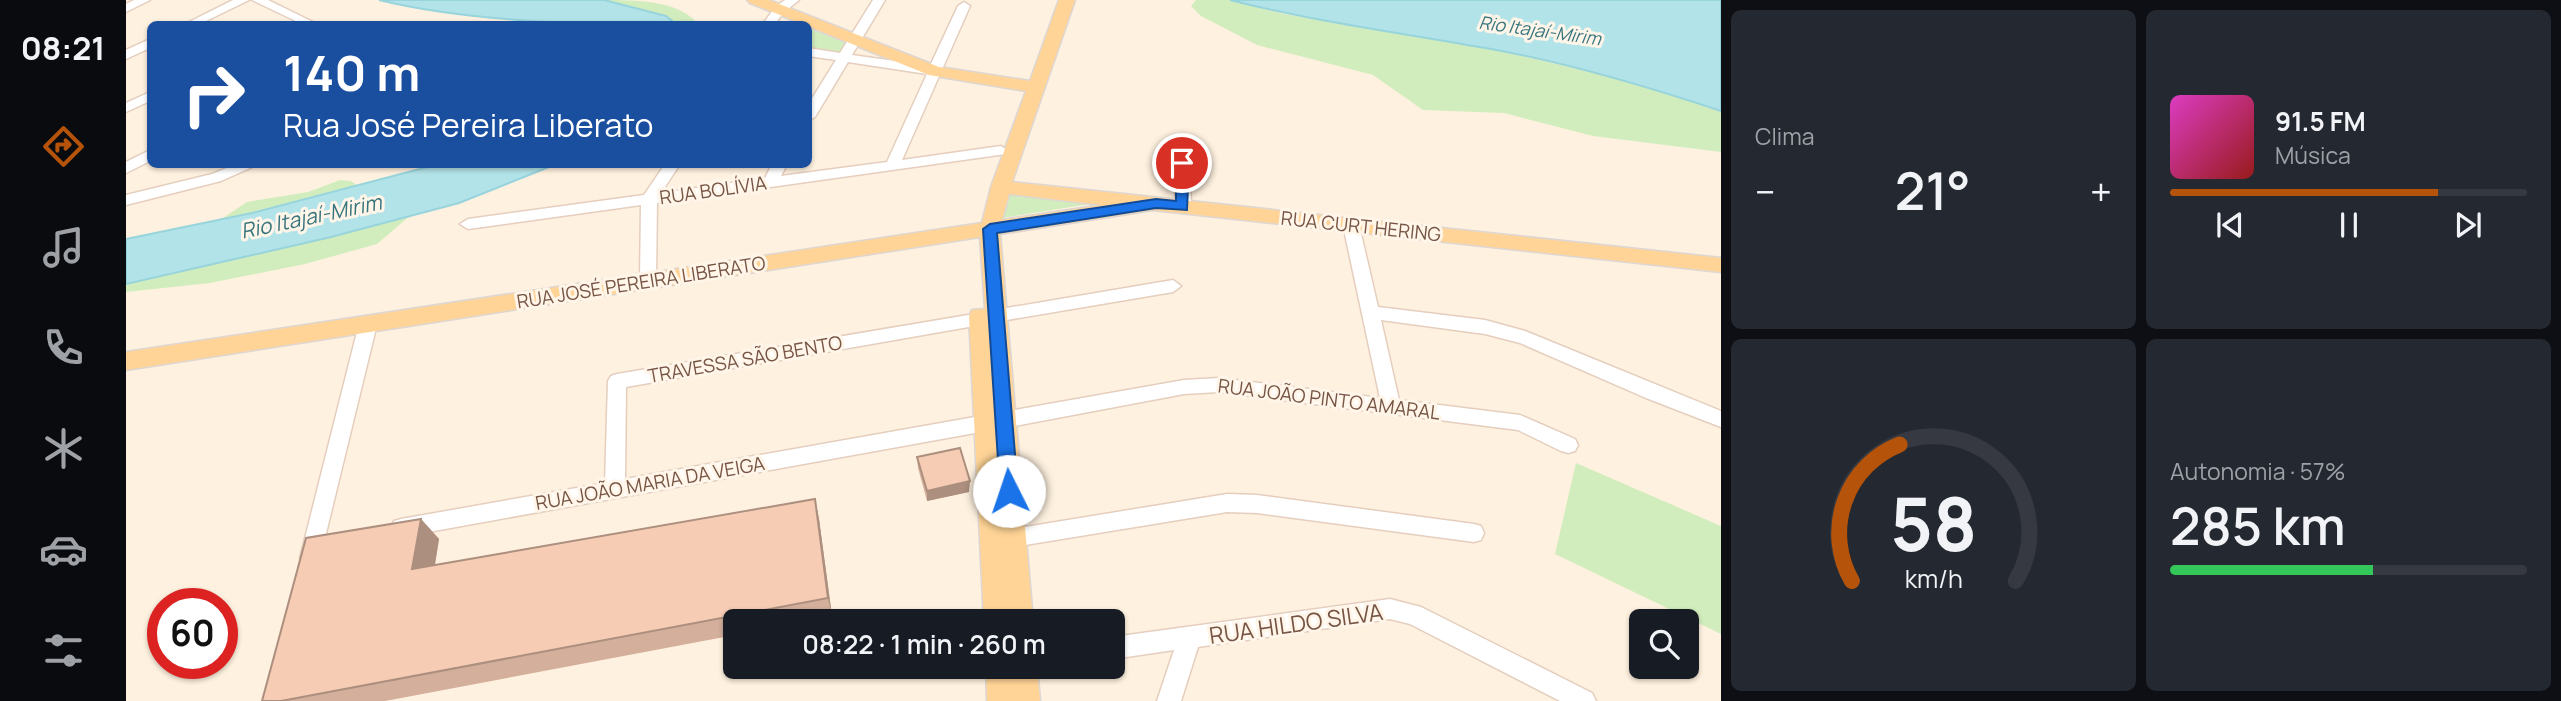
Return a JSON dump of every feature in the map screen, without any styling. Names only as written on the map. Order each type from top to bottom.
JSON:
[{"type":"main road","points":[[755,0],[786,5],[855,39],[935,71],[1029,86]]},
{"type":"main road","points":[[983,230],[1001,187],[1054,0]]},
{"type":"main road","points":[[998,609],[995,422],[983,230],[1000,151],[1067,0]]},
{"type":"main road","name":"RUA CURT HERING","points":[[1001,187],[1721,265]]},
{"type":"main road","name":"RUA JOSÉ PEREIRA LIBERATO","points":[[126,361],[1156,203]]},
{"type":"main road","points":[[995,422],[1013,538],[1018,609]]},
{"type":"main road","points":[[1001,679],[1002,701]]},
{"type":"main road","points":[[1023,679],[1025,701]]},
{"type":"street","points":[[126,8],[144,0]]},
{"type":"street","points":[[198,21],[243,0]]},
{"type":"street","points":[[258,0],[298,21]]},
{"type":"street","points":[[812,110],[878,0]]},
{"type":"street","points":[[772,21],[786,5]]},
{"type":"street","points":[[892,166],[964,6]]},
{"type":"street","points":[[126,55],[147,44]]},
{"type":"street","points":[[812,53],[935,71]]},
{"type":"street","points":[[126,108],[147,98]]},
{"type":"street","points":[[1182,142],[1182,206]]},
{"type":"street","name":"RUA BOLÍVIA","points":[[468,224],[1000,151]]},
{"type":"street","points":[[126,168],[147,157]]},
{"type":"street","points":[[126,200],[216,178],[242,168]]},
{"type":"street","points":[[648,281],[649,199],[670,168]]},
{"type":"street","points":[[770,183],[778,168]]},
{"type":"street","points":[[1351,225],[1391,405]]},
{"type":"street","points":[[988,317],[1173,286]]},
{"type":"street","points":[[1370,312],[1485,327],[1525,338],[1652,393],[1721,419]]},
{"type":"street","name":"TRAVESSA SÃO BENTO","points":[[615,489],[617,381],[988,317]]},
{"type":"street","points":[[304,583],[368,324]]},
{"type":"street","name":"RUA JOÃO PINTO AMARAL","points":[[995,422],[1203,384],[1391,405],[1520,423],[1567,444]]},
{"type":"street","name":"RUA JOÃO MARIA DA VEIGA","points":[[382,531],[995,422]]},
{"type":"street","points":[[1013,538],[1227,503],[1256,504],[1474,533]]},
{"type":"street","points":[[314,543],[341,538]]},
{"type":"street","name":"RUA HILDO SILVA","points":[[1125,646],[1390,609],[1413,614],[1584,701]]},
{"type":"street","points":[[1169,701],[1190,637]]},
{"type":"green space","points":[[604,0],[656,3],[679,10],[695,21],[672,21],[666,16]]},
{"type":"green space","points":[[1196,0],[1230,0],[1284,14],[1492,49],[1622,79],[1721,112],[1721,152],[1593,136],[1504,113],[1423,110],[1373,75],[1257,45],[1201,16],[1191,6]]},
{"type":"green space","points":[[812,26],[849,40],[841,52],[812,48]]},
{"type":"green space","points":[[340,180],[351,181],[358,186],[220,220],[247,202],[308,192]]},
{"type":"green space","points":[[1008,194],[1096,203],[1002,218]]},
{"type":"green space","points":[[411,215],[377,244],[305,264],[210,283],[126,292],[126,284],[331,237]]},
{"type":"green space","points":[[1576,463],[1721,526],[1721,634],[1699,623],[1699,609],[1669,609],[1555,554]]},
{"type":"water","points":[[379,0],[604,0],[666,16],[672,21],[526,21]]},
{"type":"water","name":"Rio Itajaí-Mirim","points":[[1230,0],[1721,0],[1721,111],[1636,84],[1549,61],[1327,21]]},
{"type":"water","name":"Rio Itajaí-Mirim","points":[[424,168],[546,168],[459,203],[331,237],[126,284],[126,239],[252,213]]},
{"type":"building","points":[[960,448],[970,481],[927,491],[917,457]]},
{"type":"building","points":[[815,499],[828,598],[770,609],[723,609],[723,618],[281,701],[262,701],[306,538],[421,519],[412,569]]},
{"type":"route","points":[[1009,491],[990,229],[1156,203],[1182,206],[1182,163]]}]
